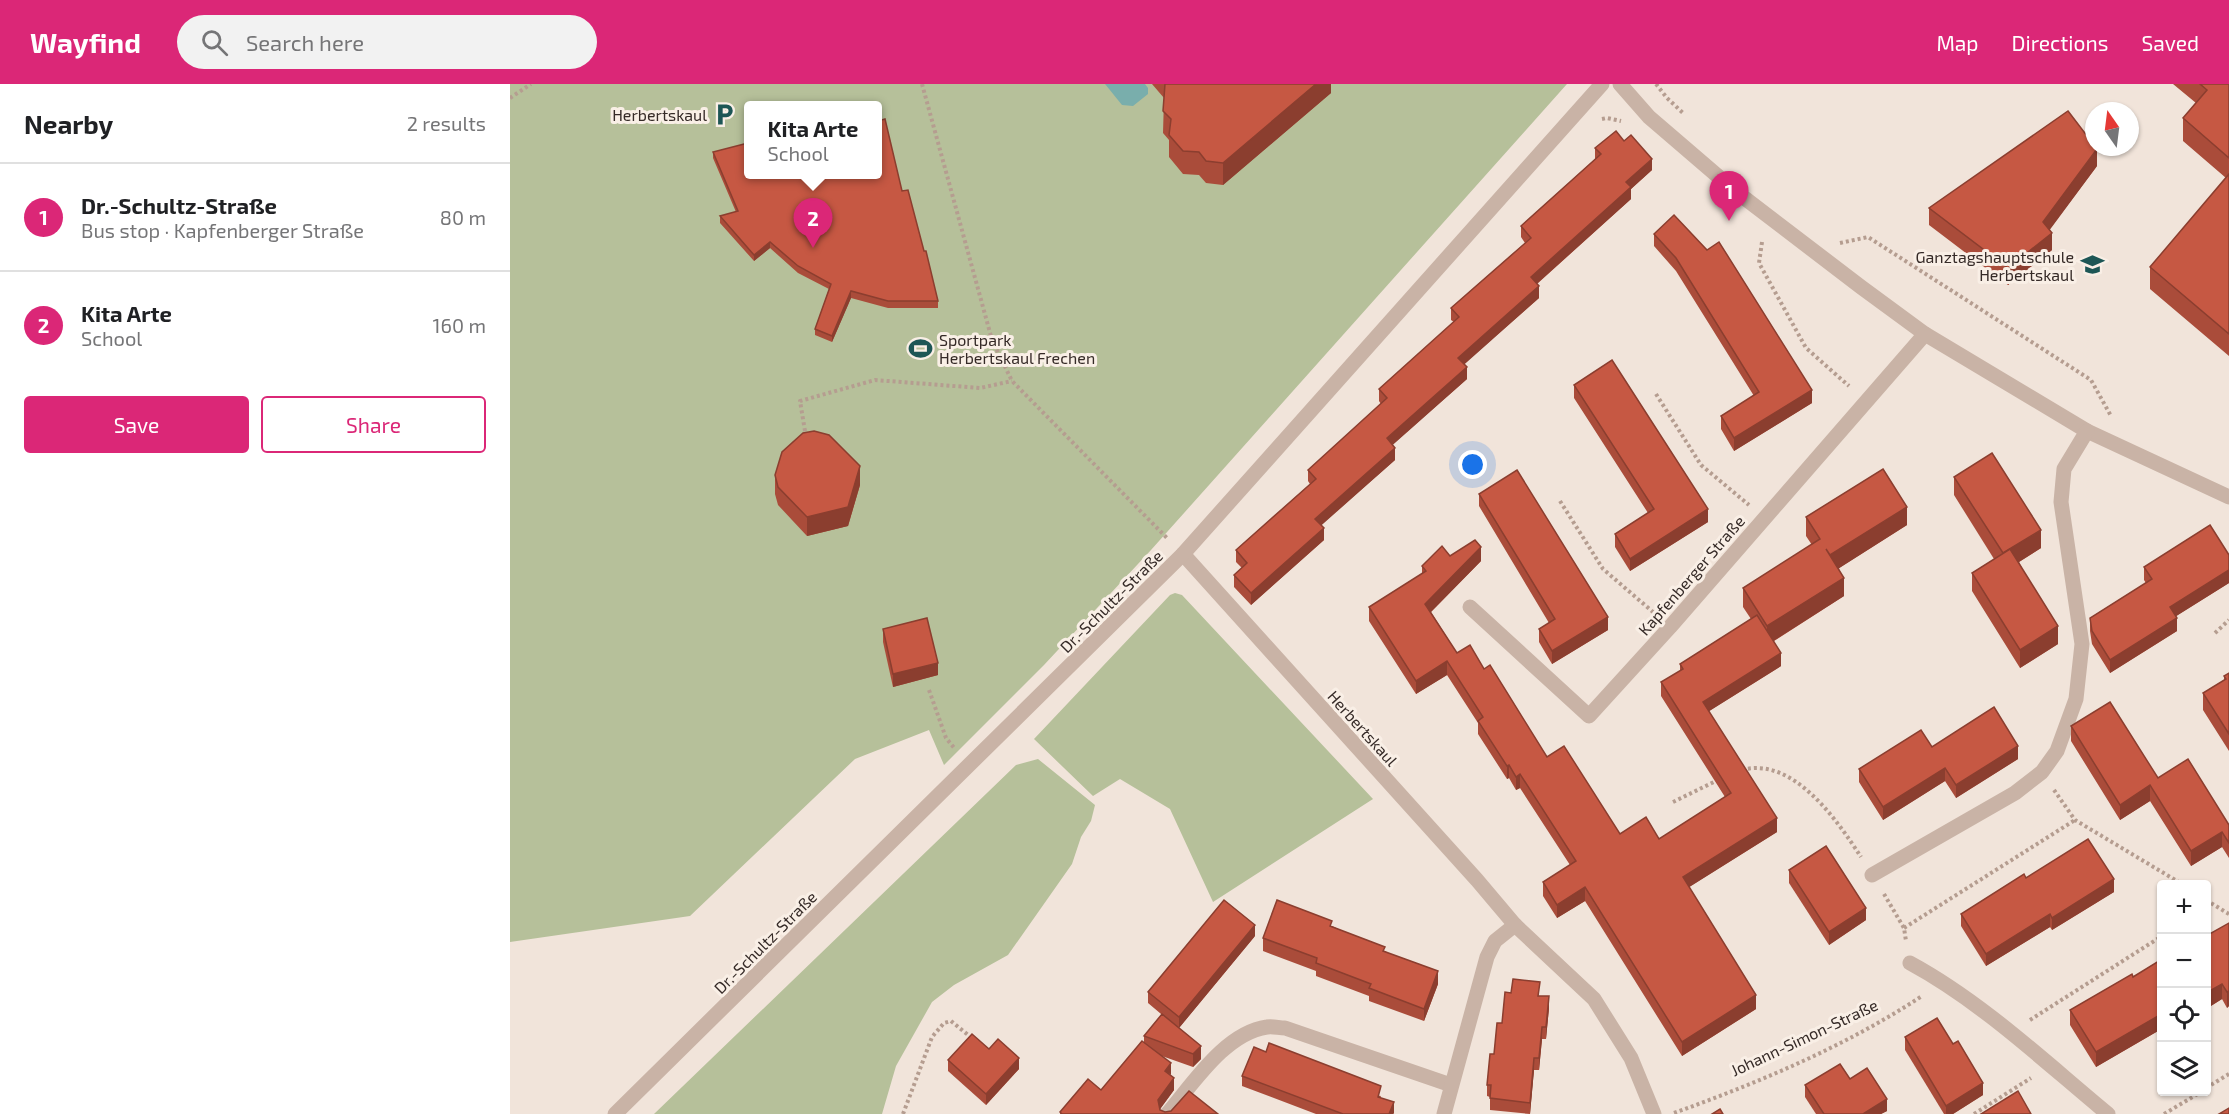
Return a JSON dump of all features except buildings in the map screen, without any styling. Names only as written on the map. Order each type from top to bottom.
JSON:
[{"type":"street","name":"Dr.-Schultz-Straße","points":[[615,1114],[1183,554],[1602,84]]},
{"type":"street","points":[[1620,84],[1649,117],[1734,190],[1925,334],[2086,430],[2229,497]]},
{"type":"street","name":"Kapfenberger Straße","points":[[1470,607],[1589,716],[1670,627],[1925,334]]},
{"type":"street","points":[[1872,875],[2015,793],[2042,772],[2057,751],[2076,699],[2082,644],[2061,502],[2064,469],[2086,430]]},
{"type":"street","name":"Herbertskaul","points":[[1183,554],[1515,925],[1594,999],[1631,1058],[1654,1114]]},
{"type":"street","points":[[1444,1114],[1487,957],[1494,942],[1515,925]]},
{"type":"street","points":[[1910,963],[1944,981],[2108,1114]]},
{"type":"street","points":[[1167,1114],[1219,1054],[1235,1040],[1253,1030],[1269,1026],[1286,1028],[1451,1085]]},
{"type":"path","points":[[510,98],[531,84]]},
{"type":"path","points":[[922,84],[992,340],[1012,381],[1183,554]]},
{"type":"path","points":[[1656,84],[1684,114]]},
{"type":"path","points":[[1838,244],[1868,237],[1878,243],[2091,380],[2112,418]]},
{"type":"path","points":[[1762,242],[1759,263],[1806,348],[1867,401]]},
{"type":"path","points":[[806,438],[800,401],[875,381],[980,388],[1012,381]]},
{"type":"path","points":[[1656,394],[1701,465],[1765,517]]},
{"type":"path","points":[[1560,501],[1603,568],[1670,627]]},
{"type":"path","points":[[2215,633],[2229,620]]},
{"type":"path","points":[[929,690],[946,738],[968,767]]},
{"type":"path","points":[[1739,771],[1765,768],[1802,785],[1852,842],[1904,928],[1910,963]]},
{"type":"path","points":[[2042,772],[2074,820],[2174,880]]},
{"type":"path","points":[[1673,802],[1722,778]]},
{"type":"path","points":[[1904,928],[2074,820]]},
{"type":"path","points":[[2212,903],[2229,914]]},
{"type":"path","points":[[2010,1033],[2157,939]]},
{"type":"path","name":"Johann-Simon-Straße","points":[[1671,1114],[1789,1067],[1881,1023],[1944,981]]},
{"type":"path","points":[[903,1114],[932,1037],[944,1023],[951,1021],[978,1043]]},
{"type":"path","points":[[1974,1114],[2049,1066]]},
{"type":"path","points":[[2211,1085],[2229,1074]]},
{"type":"path","points":[[2164,1114],[2193,1096]]},
{"type":"green space","name":"Sportpark Herbertskaul Frechen","points":[[510,84],[1567,84],[1151,550],[1044,665],[944,765],[929,730],[855,759],[690,916],[510,942]]},
{"type":"green space","points":[[1175,593],[1182,595],[1373,799],[1213,902],[1170,809],[1120,779],[1093,796],[1034,739],[1170,595]]},
{"type":"green space","points":[[1038,759],[1095,805],[1091,821],[1081,837],[1072,864],[1008,955],[954,985],[932,1002],[896,1066],[882,1114],[654,1114],[1016,765]]},
{"type":"water","points":[[1105,84],[1145,84],[1148,94],[1133,106],[1122,105]]},
{"type":"place","name":"Herbertskaul","points":[[725,114]]},
{"type":"place","name":"Dr.-Schultz-Straße","points":[[1729,221]]},
{"type":"place","name":"Kita Arte","points":[[813,248]]},
{"type":"place","name":"Ganztagshauptschule Herbertskaul","points":[[2092,265]]},
{"type":"place","name":"Sportpark Herbertskaul Frechen","points":[[921,348]]}]
